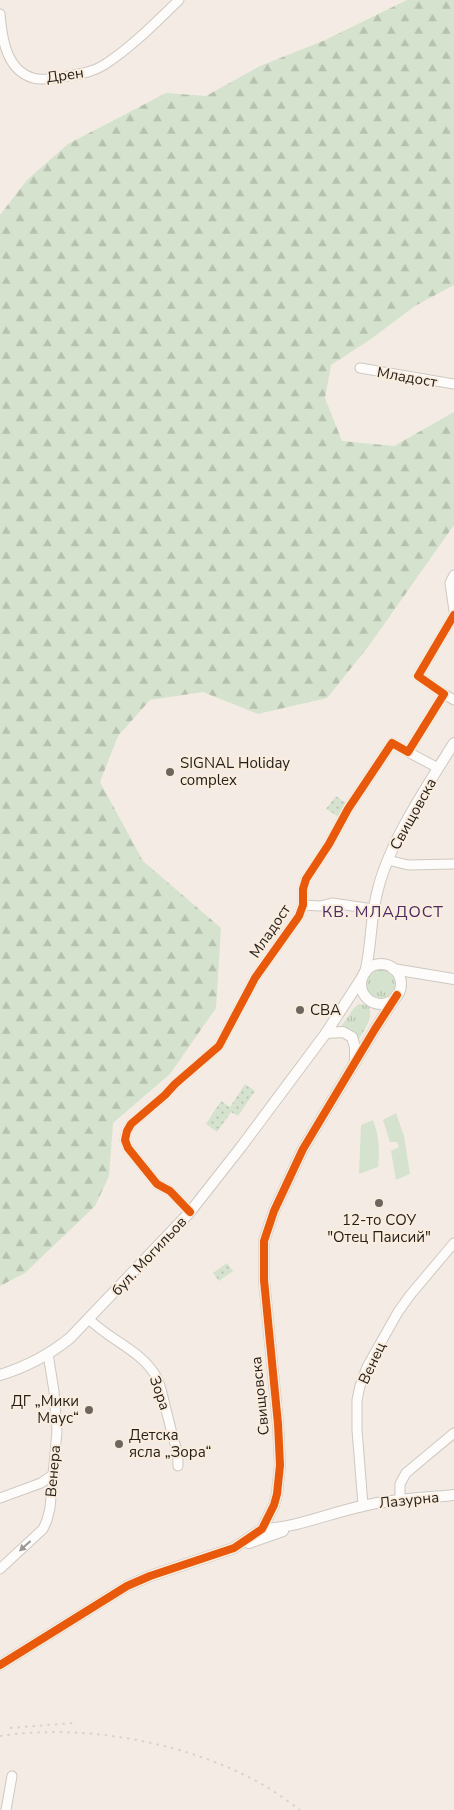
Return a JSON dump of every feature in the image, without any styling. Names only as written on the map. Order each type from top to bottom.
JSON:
[{"type":"street","name":"Дрен","points":[[0,14],[5,49],[9,58],[26,75],[34,79],[43,79],[86,73],[103,66],[124,50],[179,0]]},
{"type":"street","name":"Младост","points":[[360,368],[454,384]]},
{"type":"street","points":[[454,575],[450,583],[454,613],[418,676],[454,700]]},
{"type":"street","points":[[438,768],[408,752],[444,694]]},
{"type":"street","name":"Младост","points":[[190,1212],[170,1191],[157,1184],[128,1148],[125,1140],[127,1131],[131,1124],[166,1095],[175,1084],[219,1046],[255,978],[300,916],[306,879],[386,752],[392,743],[408,752]]},
{"type":"street","name":"Свищовска","points":[[364,974],[372,934],[373,909],[381,877],[416,805],[454,743]]},
{"type":"street","name":"Свищовска","points":[[388,860],[408,865],[454,864]]},
{"type":"street","points":[[303,905],[320,906],[332,903],[373,909]]},
{"type":"street","name":"Свищовска","points":[[372,934],[378,955],[389,966]]},
{"type":"street","points":[[421,974],[407,980],[389,1002],[372,1000],[362,988],[364,974],[375,965],[454,979]]},
{"type":"street","points":[[389,966],[400,978],[398,993]]},
{"type":"street","name":"бул. Могильов","points":[[0,1375],[18,1370],[48,1354],[70,1338],[190,1212],[246,1141],[326,1033],[364,974]]},
{"type":"street","name":"Свищовска","points":[[0,1665],[127,1586],[150,1576],[234,1548],[262,1528],[274,1505],[280,1465],[278,1424],[264,1280],[264,1241],[274,1211],[303,1149],[374,1029],[398,993]]},
{"type":"street","name":"Свищовска","points":[[372,1000],[376,1016],[374,1029]]},
{"type":"street","name":"бул. Могильов","points":[[342,1010],[353,1002],[372,1000]]},
{"type":"street","points":[[326,1033],[343,1032],[352,1037],[356,1047],[354,1064]]},
{"type":"street","name":"Венец","points":[[363,1506],[357,1430],[357,1400],[360,1386],[367,1366],[398,1312],[410,1294],[454,1243]]},
{"type":"street","name":"Зора","points":[[89,1319],[99,1330],[139,1356],[152,1371],[161,1390],[179,1453],[178,1466]]},
{"type":"street","name":"Венера","points":[[0,1569],[36,1536],[47,1520],[54,1474],[57,1431],[54,1391],[48,1354]]},
{"type":"street","points":[[400,1499],[400,1484],[406,1472],[454,1432]]},
{"type":"street","points":[[0,1498],[41,1483],[54,1474]]},
{"type":"street","name":"Лазурна","points":[[330,1515],[400,1499],[454,1496]]},
{"type":"street","points":[[262,1528],[283,1527],[330,1515]]},
{"type":"street","points":[[234,1548],[330,1515]]},
{"type":"street","points":[[6,1810],[12,1776]]},
{"type":"green space","points":[[407,0],[454,0],[454,285],[415,306],[371,339],[331,365],[325,398],[342,441],[394,446],[454,412],[454,525],[368,647],[327,698],[258,714],[203,692],[150,700],[118,736],[100,782],[143,861],[221,928],[216,1008],[170,1074],[113,1123],[109,1176],[95,1206],[25,1273],[0,1286],[0,215],[27,180],[68,144],[166,93],[206,96],[260,66],[323,41]]},
{"type":"green space","points":[[336,796],[347,804],[339,817],[326,809]]},
{"type":"green space","points":[[380,969],[386,970],[394,978],[394,990],[386,998],[380,999],[374,998],[366,990],[365,984],[366,978],[374,970]]},
{"type":"green space","points":[[359,1004],[368,1005],[370,1014],[368,1023],[358,1041],[340,1028]]},
{"type":"green space","points":[[245,1084],[255,1091],[238,1116],[231,1112],[217,1132],[206,1124],[221,1101],[230,1107]]},
{"type":"green space","points":[[396,1113],[404,1136],[410,1174],[396,1180],[391,1151],[399,1147],[397,1142],[390,1142],[383,1120]]},
{"type":"green space","points":[[373,1120],[377,1132],[378,1167],[359,1174],[361,1125]]},
{"type":"green space","points":[[227,1263],[233,1271],[219,1281],[213,1273]]},
{"type":"railway","points":[[10,1728],[73,1723]]},
{"type":"railway","points":[[0,1736],[67,1732],[137,1740],[171,1748],[205,1758],[236,1771],[269,1789],[300,1810]]},
{"type":"cycle path","points":[[190,1212],[170,1191],[157,1184],[128,1148],[125,1140],[127,1131],[131,1124],[219,1046],[255,978],[299,916],[303,905],[303,889],[306,879],[329,844],[348,809],[392,743],[408,752],[444,694],[418,676],[454,615]]},
{"type":"cycle path","points":[[0,1665],[127,1586],[150,1576],[234,1548],[262,1529],[274,1505],[280,1465],[278,1424],[264,1280],[264,1241],[274,1211],[303,1149],[397,995]]},
{"type":"place","name":"SIGNAL Holiday complex","points":[[170,772]]},
{"type":"place","name":"CBA","points":[[300,1010]]},
{"type":"place","name":"12-то СОУ \"Отец Паисий\"","points":[[379,1203]]},
{"type":"place","name":"ДГ „Мики Маус“","points":[[89,1410]]},
{"type":"place","name":"Детска ясла „Зора“","points":[[119,1444]]},
{"type":"district","name":"КВ. МЛАДОСТ","points":[[383,911]]}]
